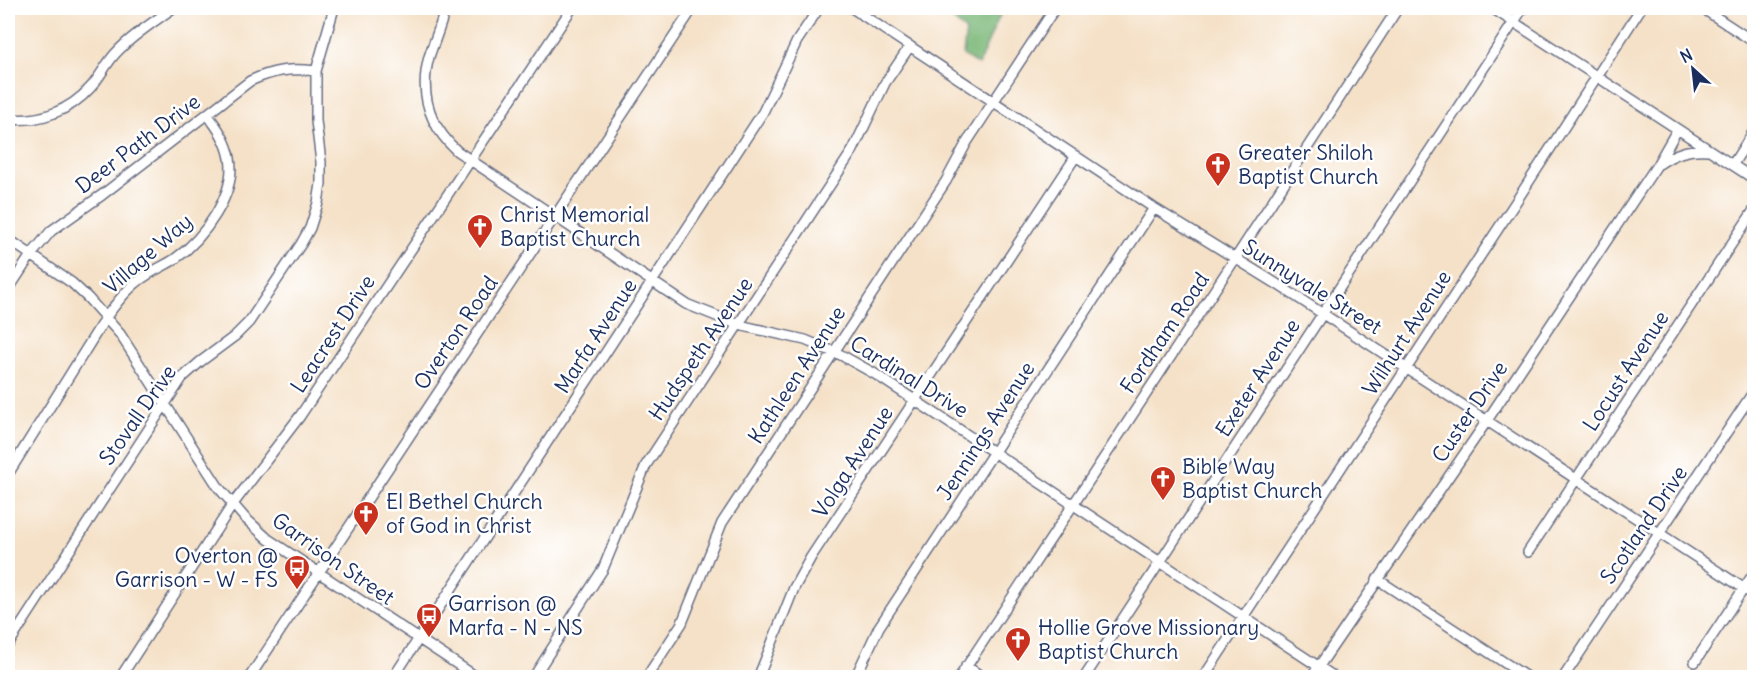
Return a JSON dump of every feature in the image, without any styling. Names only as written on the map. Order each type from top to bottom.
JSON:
[{"type":"street","points":[[8,119],[38,119],[57,113],[73,103],[90,88],[123,46],[173,8]]},
{"type":"street","name":"Stovall Drive","points":[[8,645],[182,378],[249,322],[302,244],[318,203],[321,184],[316,121],[316,71],[334,8]]},
{"type":"street","name":"Cardinal Drive","points":[[445,8],[429,58],[425,77],[426,94],[429,110],[443,139],[457,151],[694,308],[739,325],[789,335],[834,351],[875,374],[1336,678]]},
{"type":"street","name":"Leacrest Drive","points":[[120,678],[233,504],[300,416],[572,8]]},
{"type":"street","name":"Overton Road","points":[[249,678],[693,8]]},
{"type":"street","name":"Marfa Avenue","points":[[393,678],[763,112],[797,41],[819,8]]},
{"type":"street","name":"Sunnyvale Street","points":[[852,8],[1154,208],[1322,313],[1755,595]]},
{"type":"street","name":"Kathleen Avenue","points":[[646,678],[682,623],[722,523],[946,181],[967,142],[1055,8]]},
{"type":"street","name":"Fordham Road","points":[[959,678],[1398,8]]},
{"type":"street","points":[[1492,8],[1755,179]]},
{"type":"street","name":"Exeter Avenue","points":[[1084,678],[1523,8]]},
{"type":"street","name":"Wilhurt Avenue","points":[[1203,678],[1641,8]]},
{"type":"street","points":[[1702,8],[1755,42]]},
{"type":"street","name":"Hudspeth Avenue","points":[[533,678],[603,569],[646,465],[853,150],[885,83],[910,46]]},
{"type":"street","name":"Deer Path Drive","points":[[8,290],[31,255],[51,231],[102,195],[250,81],[267,73],[292,68],[316,71]]},
{"type":"street","name":"Village Way","points":[[8,474],[106,317],[121,297],[134,284],[187,249],[204,230],[223,200],[231,172],[230,159],[225,144],[207,114]]},
{"type":"street","name":"Custer Drive","points":[[1311,678],[1657,165],[1677,130]]},
{"type":"street","points":[[1733,164],[1755,131]]},
{"type":"street","name":"Custer Drive","points":[[1657,165],[1672,155],[1689,149],[1708,150]]},
{"type":"street","name":"Volga Avenue","points":[[758,678],[802,573],[1076,156]]},
{"type":"street","name":"Jennings Avenue","points":[[855,678],[879,627],[1154,208]]},
{"type":"street","name":"Locust Avenue","points":[[1528,552],[1755,210]]},
{"type":"street","name":"Garrison Street","points":[[8,239],[72,283],[106,317],[120,334],[219,488],[268,539],[478,678]]},
{"type":"street","name":"Scotland Drive","points":[[1563,678],[1755,392]]},
{"type":"street","points":[[1695,662],[1755,573]]},
{"type":"street","points":[[1377,579],[1528,678]]},
{"type":"street","points":[[966,666],[984,678]]},
{"type":"green space","points":[[939,8],[1003,8],[978,65],[963,55],[966,31]]},
{"type":"place","name":"Greater Shiloh Baptist Church","points":[[1218,188]]},
{"type":"place","name":"Christ Memorial Baptist Church","points":[[480,250]]},
{"type":"place","name":"Bible Way Baptist Church","points":[[1163,502]]},
{"type":"place","name":"El Bethel Church of God in Christ","points":[[366,537]]},
{"type":"place","name":"Overton @ Garrison - W - FS","points":[[297,591]]},
{"type":"place","name":"Garrison @ Marfa - N - NS","points":[[429,639]]},
{"type":"place","name":"Hollie Grove Missionary Baptist Church","points":[[1018,663]]}]
